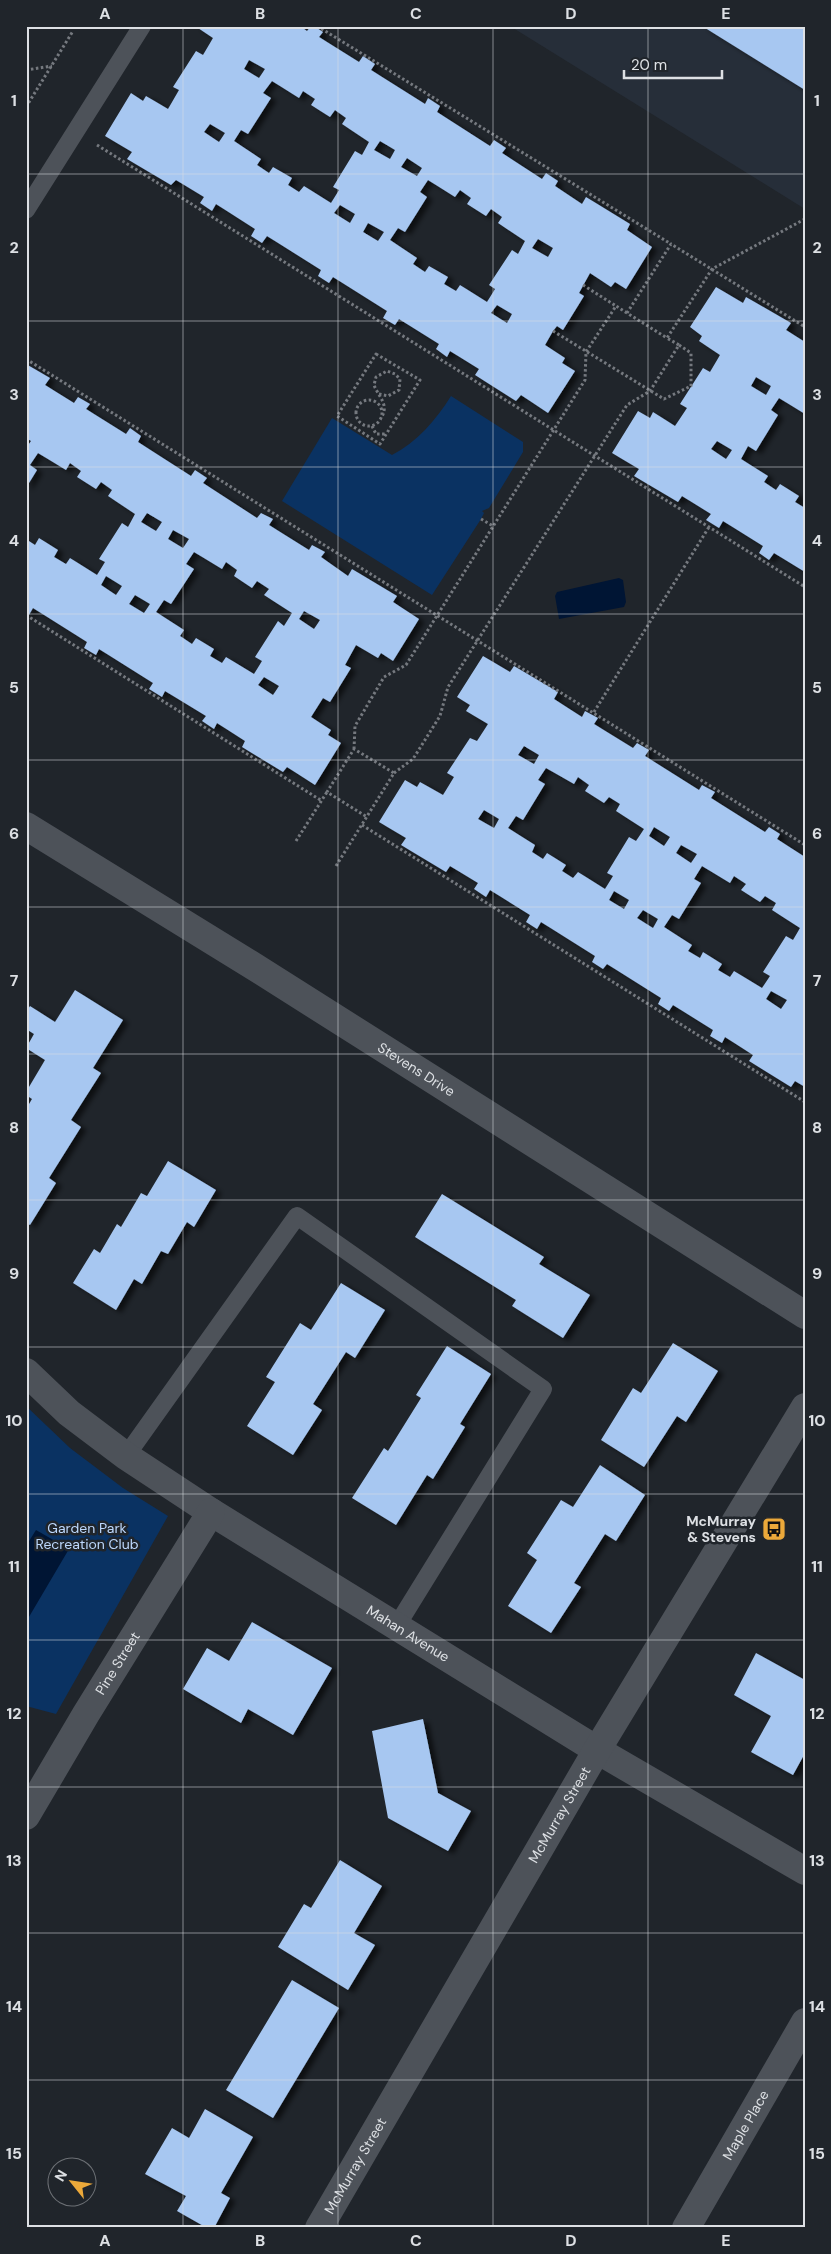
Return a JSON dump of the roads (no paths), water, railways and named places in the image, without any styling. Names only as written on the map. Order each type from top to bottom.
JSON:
[{"type":"street","name":"Stevens Drive","points":[[26,826],[250,964],[805,1315]]},
{"type":"street","name":"Mahan Avenue","points":[[26,1372],[69,1414],[126,1456],[211,1512],[597,1750],[805,1871]]},
{"type":"street","name":"McMurray Street","points":[[319,2228],[597,1750],[805,1407]]},
{"type":"street","name":"Pine Street","points":[[26,1816],[86,1714],[211,1512]]},
{"type":"street","name":"Maple Place","points":[[686,2228],[805,2022]]},
{"type":"lane","points":[[26,210],[142,26]]},
{"type":"lane","points":[[126,1456],[297,1216],[543,1389],[396,1627]]},
{"type":"place","name":"McMurray & Stevens","points":[[774,1529]]},
{"type":"park label","name":"Garden Park Recreation Club","points":[[87,1536]]}]
